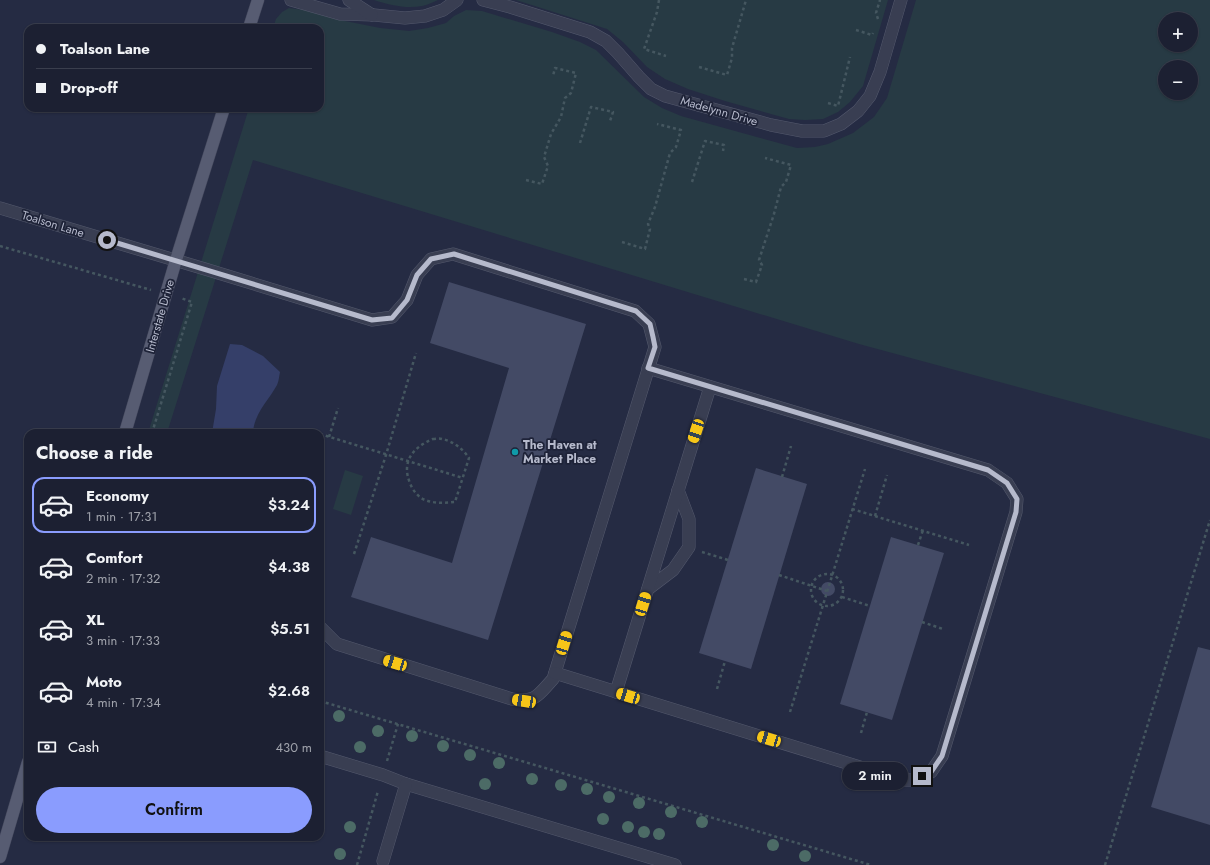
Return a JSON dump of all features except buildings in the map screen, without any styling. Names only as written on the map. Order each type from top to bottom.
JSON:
[{"type":"main road","points":[[250,24],[258,0]]},
{"type":"main road","name":"Interstate Drive","points":[[126,429],[176,260],[223,112]]},
{"type":"main road","points":[[0,857],[24,776]]},
{"type":"street","points":[[291,0],[340,14],[405,18],[425,16],[443,10],[457,0]]},
{"type":"street","points":[[349,0],[374,15]]},
{"type":"street","name":"Madelynn Drive","points":[[484,0],[582,30],[606,41],[651,89],[665,96],[771,125],[802,131],[824,131],[842,124],[858,111],[870,96],[880,72],[900,0]]},
{"type":"street","name":"Toalson Lane","points":[[0,208],[372,320],[392,318],[407,300],[417,275],[431,259],[454,254],[636,311],[650,324],[653,337],[655,347],[648,368]]},
{"type":"street","points":[[324,631],[337,644],[512,699],[524,701],[537,696],[553,679],[555,674],[648,368],[988,470],[1007,483],[1017,499],[1016,512],[942,756],[931,772],[913,780],[902,780],[555,674]]},
{"type":"street","points":[[616,692],[710,387]]},
{"type":"street","points":[[648,589],[673,570],[689,547],[689,519],[678,490]]},
{"type":"street","points":[[324,757],[383,775],[406,784],[675,865]]},
{"type":"street","points":[[383,861],[406,784]]},
{"type":"path","points":[[659,0],[657,12],[644,49],[666,56]]},
{"type":"path","points":[[699,67],[727,75],[732,58],[732,48],[746,0]]},
{"type":"path","points":[[876,24],[878,18],[876,13],[880,0]]},
{"type":"path","points":[[856,30],[872,35],[874,29]]},
{"type":"path","points":[[828,103],[838,106],[850,57]]},
{"type":"path","points":[[526,180],[542,184],[548,166],[544,156],[551,134],[561,117],[565,98],[571,93],[576,73],[555,68],[554,76]]},
{"type":"path","points":[[580,143],[591,107],[613,112],[610,121]]},
{"type":"path","points":[[622,242],[645,249],[650,229],[648,224],[655,207],[670,153],[676,147],[680,130],[657,124]]},
{"type":"path","points":[[692,182],[705,141],[724,145],[722,151]]},
{"type":"path","points":[[744,279],[756,282],[762,266],[759,260],[781,187],[786,182],[791,165],[765,158]]},
{"type":"path","points":[[0,246],[149,290]]},
{"type":"path","points":[[153,429],[192,302],[186,300]]},
{"type":"path","points":[[354,554],[386,455],[416,353]]},
{"type":"path","points":[[329,437],[338,408]]},
{"type":"path","points":[[324,435],[463,478]]},
{"type":"path","points":[[432,439],[442,439],[458,446],[469,458],[455,502],[430,502],[414,492],[406,469],[408,462],[413,452],[419,446],[432,439]]},
{"type":"path","points":[[782,476],[791,446]]},
{"type":"path","points":[[790,712],[865,469]]},
{"type":"path","points":[[875,516],[887,475]]},
{"type":"path","points":[[852,509],[969,545]]},
{"type":"path","points":[[1105,865],[1210,520]]},
{"type":"path","points":[[918,545],[923,530]]},
{"type":"path","points":[[698,551],[728,560]]},
{"type":"path","points":[[822,574],[832,575],[838,577],[843,586],[842,597],[839,602],[834,605],[823,606],[814,601],[811,586],[822,574]]},
{"type":"path","points":[[779,575],[827,591]]},
{"type":"path","points":[[842,597],[870,606]]},
{"type":"path","points":[[922,622],[943,629]]},
{"type":"path","points":[[717,689],[725,661]]},
{"type":"path","points":[[324,702],[871,865]]},
{"type":"path","points":[[861,733],[867,712]]},
{"type":"path","points":[[388,760],[398,724]]},
{"type":"path","points":[[356,865],[373,808]]},
{"type":"shaded area","points":[[374,0],[438,0],[424,6],[404,7]]},
{"type":"shaded area","points":[[516,0],[888,0],[863,86],[850,102],[838,112],[823,119],[805,120],[789,119],[688,89],[665,79],[647,67],[623,42],[607,29]]},
{"type":"shaded area","points":[[916,0],[1210,0],[1210,439],[859,344],[253,160],[168,429],[149,429],[248,112],[324,112],[324,24],[274,24],[276,19],[282,12],[289,8],[304,10],[335,19],[380,28],[409,31],[446,23],[454,16],[466,10],[482,11],[552,32],[580,42],[596,50],[644,97],[662,108],[681,116],[797,148],[815,147],[828,144],[853,133],[874,117],[887,98]]},
{"type":"shaded area","points":[[345,470],[363,476],[351,515],[333,509]]},
{"type":"water","points":[[230,344],[242,345],[263,356],[280,372],[277,385],[262,407],[256,419],[254,429],[213,429],[216,409],[217,386]]},
{"type":"place","name":"The Haven at Market Place","points":[[515,452]]},
{"type":"route","points":[[107,240],[372,320],[392,318],[407,300],[417,275],[431,259],[454,254],[636,311],[650,324],[653,337],[655,347],[648,368],[988,470],[1007,483],[1017,499],[1016,512],[942,756],[931,772],[922,776]]}]
